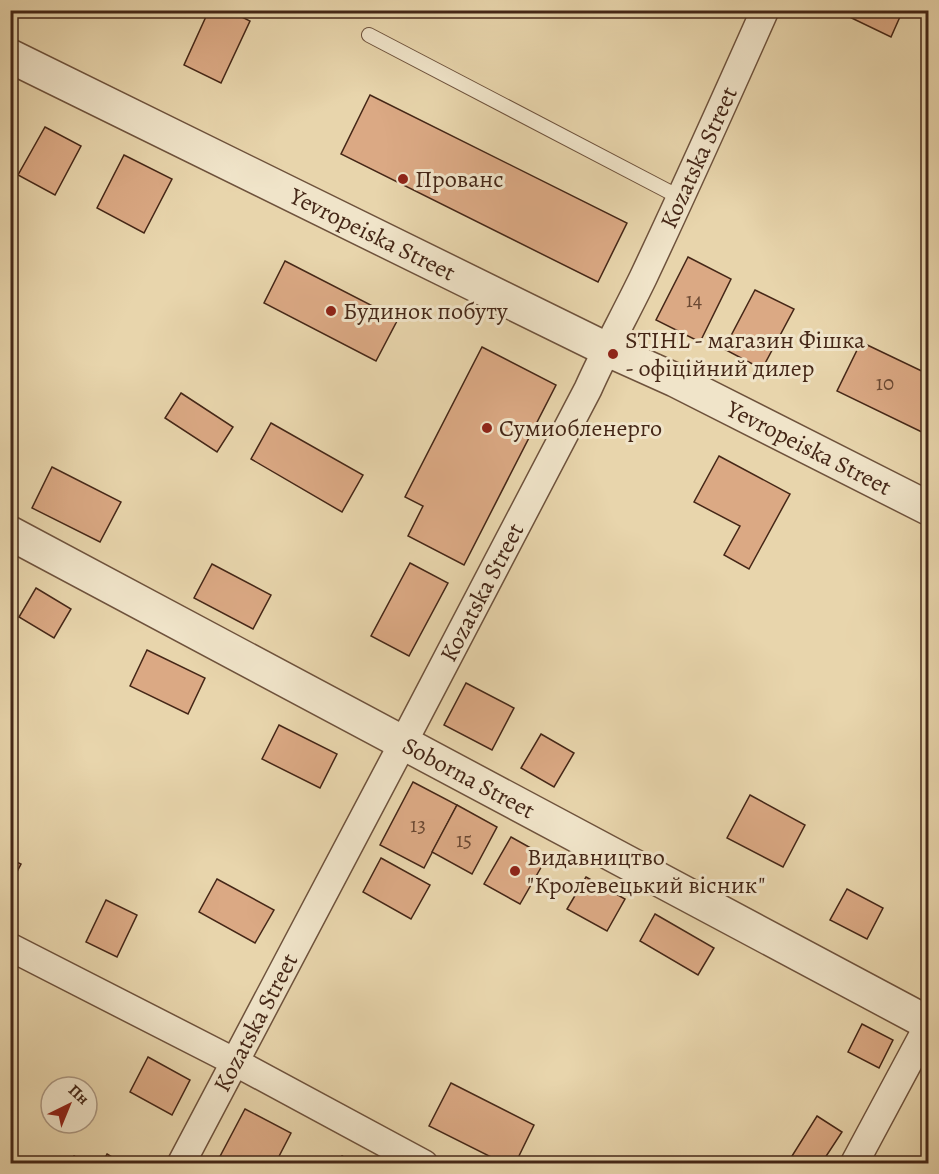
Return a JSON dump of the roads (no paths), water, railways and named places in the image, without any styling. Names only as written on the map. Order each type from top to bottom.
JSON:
[{"type":"street","name":"Kozatska Street","points":[[181,1164],[627,312],[765,10]]},
{"type":"street","name":"Yevropeiska Street","points":[[10,56],[606,349],[675,380],[928,508]]},
{"type":"street","name":"Soborna Street","points":[[10,533],[928,1024]]},
{"type":"street","points":[[10,947],[235,1062],[424,1164]]},
{"type":"street","points":[[854,1164],[928,1024]]},
{"type":"lane","points":[[369,35],[681,198]]},
{"type":"place","name":"Прованс","points":[[403,179]]},
{"type":"place","name":"Будинок побуту","points":[[331,311]]},
{"type":"place","name":"STIHL - магазин Фішка - офіційний дилер","points":[[613,354]]},
{"type":"place","name":"Сумиобленерго","points":[[487,428]]},
{"type":"place","name":"Видавництво \"Кролевецький вісник\"","points":[[515,871]]}]
